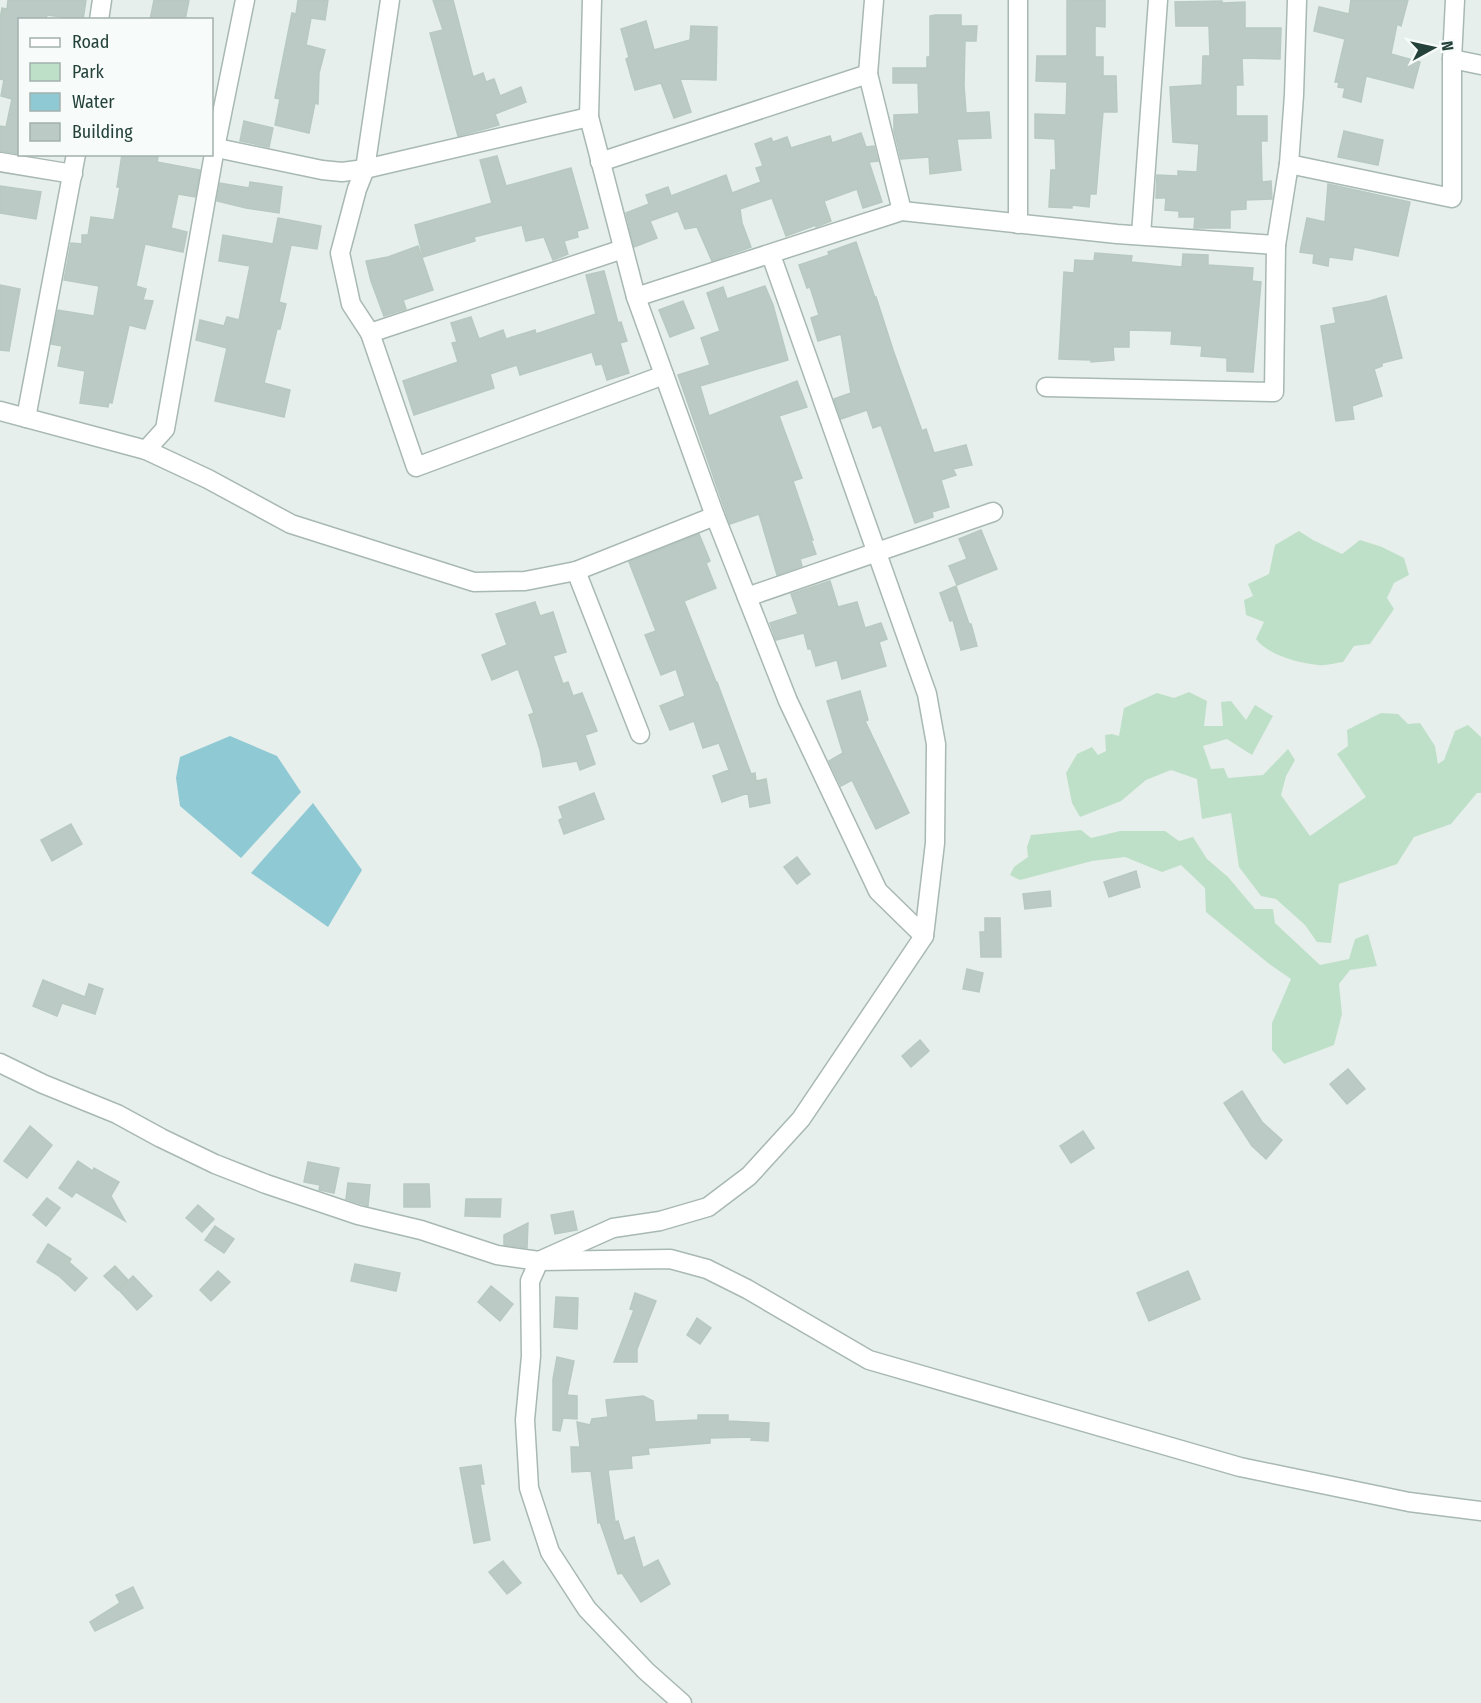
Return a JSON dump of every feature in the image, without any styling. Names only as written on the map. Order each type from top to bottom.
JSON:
[{"type":"street","points":[[99,18],[102,0]]},
{"type":"street","points":[[245,0],[213,148],[342,172],[365,169],[589,117]]},
{"type":"street","points":[[390,0],[365,169],[357,189],[340,253],[351,304],[370,333],[416,467],[664,375]]},
{"type":"street","points":[[592,0],[589,117],[636,297],[715,516],[788,701],[878,891],[924,936]]},
{"type":"street","points":[[874,0],[868,74],[902,211]]},
{"type":"street","points":[[1018,0],[1018,224]]},
{"type":"street","points":[[1141,236],[1158,0]]},
{"type":"street","points":[[1046,387],[1274,392],[1276,245],[1289,164],[1297,0]]},
{"type":"street","points":[[1289,164],[1452,198],[1452,59],[1455,0]]},
{"type":"street","points":[[1452,59],[1481,64]]},
{"type":"street","points":[[600,162],[868,74]]},
{"type":"street","points":[[26,418],[76,156]]},
{"type":"street","points":[[146,450],[165,429],[212,156]]},
{"type":"street","points":[[0,162],[73,174]]},
{"type":"street","points":[[636,297],[902,211],[1141,236],[1276,245]]},
{"type":"street","points":[[370,333],[624,249]]},
{"type":"street","points":[[682,1703],[646,1671],[588,1609],[550,1552],[529,1488],[525,1420],[531,1356],[530,1281],[539,1261],[613,1228],[660,1221],[708,1207],[749,1176],[801,1119],[924,936],[935,843],[936,744],[927,694],[771,255]]},
{"type":"street","points":[[0,411],[146,450],[208,479],[291,524],[474,582],[525,581],[576,571],[715,516]]},
{"type":"street","points":[[747,597],[993,512]]},
{"type":"street","points":[[576,571],[640,734]]},
{"type":"street","points":[[0,1063],[43,1084],[117,1114],[160,1138],[215,1164],[358,1215],[421,1230],[497,1255],[539,1261],[670,1259],[689,1264],[707,1269],[747,1289],[869,1360],[1240,1467],[1409,1502],[1481,1511]]},
{"type":"green space","points":[[1299,531],[1342,554],[1360,540],[1382,547],[1404,558],[1409,575],[1394,583],[1387,598],[1394,609],[1370,644],[1354,646],[1343,662],[1318,665],[1276,654],[1256,639],[1264,622],[1246,615],[1244,600],[1253,596],[1248,584],[1269,574],[1275,545]]},
{"type":"green space","points":[[1189,692],[1207,701],[1204,726],[1223,726],[1221,702],[1231,701],[1246,720],[1255,705],[1273,716],[1252,755],[1227,739],[1203,746],[1211,769],[1224,768],[1228,778],[1263,775],[1288,749],[1295,760],[1286,776],[1281,795],[1310,836],[1366,797],[1337,754],[1348,746],[1347,730],[1381,713],[1398,714],[1408,724],[1420,723],[1435,746],[1438,764],[1444,760],[1455,731],[1468,725],[1481,737],[1481,793],[1477,793],[1451,824],[1414,837],[1397,864],[1339,884],[1331,943],[1317,942],[1305,925],[1276,899],[1261,896],[1239,867],[1231,813],[1202,819],[1197,779],[1171,770],[1146,780],[1121,801],[1080,817],[1072,803],[1066,773],[1077,754],[1092,747],[1098,755],[1106,751],[1105,735],[1119,736],[1124,708],[1157,693],[1174,698]]},
{"type":"green space","points":[[1081,830],[1091,838],[1120,831],[1165,831],[1179,841],[1193,837],[1207,859],[1228,877],[1255,909],[1273,909],[1275,923],[1320,965],[1349,959],[1355,939],[1368,934],[1377,966],[1350,970],[1339,984],[1342,1014],[1334,1045],[1284,1064],[1272,1050],[1272,1023],[1291,979],[1206,912],[1205,888],[1181,865],[1162,872],[1125,857],[1092,861],[1020,880],[1010,875],[1014,867],[1028,857],[1027,847],[1031,835]]},
{"type":"water","points":[[230,736],[277,756],[301,792],[241,858],[180,806],[176,778],[180,757]]},
{"type":"water","points":[[313,803],[362,870],[328,927],[251,873]]},
{"type":"building","points":[[8,0],[86,0],[83,18],[47,15],[46,18],[18,18],[18,154],[0,151],[0,126],[6,127],[12,99],[1,96],[4,80],[0,79],[0,19],[2,8],[10,10],[7,9]]},
{"type":"building","points":[[154,0],[189,0],[185,18],[150,18]]},
{"type":"building","points":[[298,0],[328,0],[325,20],[311,18],[306,45],[325,50],[319,73],[318,104],[315,103],[309,133],[275,125],[280,99],[275,98],[292,13],[296,14]]},
{"type":"building","points":[[433,0],[453,0],[473,77],[483,73],[486,82],[494,79],[500,96],[521,87],[526,102],[495,114],[499,125],[458,136],[430,33],[443,30]]},
{"type":"building","points":[[1067,0],[1105,0],[1105,27],[1095,26],[1095,57],[1103,57],[1103,76],[1116,76],[1117,112],[1103,112],[1096,194],[1090,194],[1089,207],[1072,205],[1072,208],[1049,207],[1051,170],[1056,170],[1055,139],[1035,138],[1035,114],[1066,115],[1067,82],[1036,81],[1037,56],[1067,56]]},
{"type":"building","points":[[1351,0],[1408,0],[1401,26],[1397,24],[1391,54],[1420,62],[1413,88],[1366,76],[1361,102],[1343,97],[1345,88],[1338,87],[1339,82],[1335,82],[1345,39],[1314,31],[1319,7],[1349,14]]},
{"type":"building","points":[[1222,1],[1222,3],[1245,2],[1245,28],[1281,28],[1280,59],[1242,58],[1243,85],[1236,85],[1236,116],[1267,116],[1267,141],[1261,141],[1262,182],[1271,181],[1272,199],[1246,200],[1246,209],[1230,210],[1230,228],[1194,228],[1195,217],[1179,217],[1179,211],[1165,210],[1166,198],[1156,198],[1157,175],[1178,176],[1178,171],[1197,172],[1199,144],[1173,142],[1170,87],[1202,85],[1203,56],[1210,56],[1209,26],[1176,26],[1175,2]]},
{"type":"building","points":[[961,15],[961,26],[977,26],[976,41],[965,41],[966,113],[989,112],[991,138],[957,139],[961,170],[930,174],[929,157],[901,159],[894,131],[894,115],[919,114],[918,83],[893,83],[893,68],[927,68],[927,57],[930,57],[930,16]]},
{"type":"building","points":[[646,21],[654,50],[690,40],[691,26],[717,27],[716,80],[680,79],[691,112],[674,118],[661,83],[635,90],[626,59],[629,57],[621,29]]},
{"type":"building","points":[[244,121],[273,128],[269,147],[240,141]]},
{"type":"building","points":[[1344,131],[1383,140],[1378,165],[1338,157]]},
{"type":"building","points":[[861,133],[866,147],[874,146],[878,161],[869,162],[882,202],[863,208],[857,189],[824,201],[831,221],[786,236],[772,198],[740,209],[742,223],[751,247],[712,261],[697,227],[685,229],[678,211],[650,221],[657,238],[634,247],[626,213],[649,204],[646,195],[668,187],[671,196],[726,175],[732,193],[761,182],[756,168],[763,166],[755,144],[771,138],[773,142],[787,137],[791,148],[830,136],[832,143]]},
{"type":"building","points":[[122,156],[154,156],[158,157],[157,162],[200,170],[195,197],[178,194],[171,228],[187,232],[183,252],[145,244],[136,286],[146,289],[143,300],[153,301],[145,329],[129,325],[112,403],[109,402],[108,407],[80,403],[85,371],[58,366],[62,346],[51,344],[58,310],[94,316],[99,286],[64,280],[71,243],[82,244],[82,235],[88,235],[91,217],[114,220],[120,187],[117,187]]},
{"type":"building","points":[[497,156],[506,186],[571,168],[588,228],[577,231],[578,237],[564,241],[568,254],[553,260],[544,237],[526,241],[522,225],[474,237],[475,241],[423,257],[415,225],[492,203],[480,160]]},
{"type":"building","points":[[250,182],[282,187],[279,213],[217,201],[220,183],[249,188]]},
{"type":"building","points":[[1328,184],[1410,202],[1398,256],[1354,247],[1352,260],[1329,257],[1328,266],[1313,263],[1314,254],[1300,252],[1307,218],[1325,222]]},
{"type":"building","points":[[0,186],[41,192],[36,219],[0,213]]},
{"type":"building","points":[[278,218],[321,226],[317,249],[291,245],[279,302],[286,304],[280,329],[277,329],[264,383],[290,390],[284,417],[215,401],[227,348],[196,340],[200,320],[224,326],[227,317],[239,320],[250,266],[219,261],[223,235],[273,244]]},
{"type":"building","points":[[856,242],[922,431],[926,429],[934,453],[966,445],[972,465],[953,469],[956,475],[941,480],[949,507],[932,512],[933,517],[915,523],[881,425],[873,428],[867,410],[841,419],[834,399],[851,393],[841,334],[818,341],[811,318],[819,315],[810,287],[807,288],[799,265],[829,255],[828,252]]},
{"type":"building","points":[[418,246],[433,290],[403,300],[406,309],[384,316],[366,261],[388,257]]},
{"type":"building","points":[[1095,253],[1132,256],[1131,262],[1182,267],[1183,254],[1208,255],[1208,265],[1253,268],[1252,281],[1261,282],[1253,372],[1227,371],[1227,358],[1201,356],[1202,346],[1171,344],[1172,331],[1129,330],[1129,347],[1113,347],[1114,360],[1091,362],[1091,360],[1059,359],[1064,272],[1074,273],[1075,260],[1094,261]]},
{"type":"building","points":[[604,271],[618,323],[621,322],[627,341],[620,343],[629,373],[607,380],[602,364],[596,365],[592,352],[520,375],[517,365],[490,374],[494,388],[414,415],[403,381],[458,362],[452,343],[457,342],[451,323],[471,317],[479,339],[503,330],[506,339],[535,330],[536,334],[596,314],[586,275]]},
{"type":"building","points":[[0,285],[20,289],[9,351],[0,350]]},
{"type":"building","points":[[765,286],[773,305],[788,360],[700,386],[709,416],[797,381],[807,407],[779,416],[802,478],[793,481],[816,554],[800,559],[802,566],[777,575],[759,514],[730,524],[678,375],[710,365],[701,338],[720,331],[707,293],[723,287],[727,299]]},
{"type":"building","points":[[1386,296],[1402,358],[1382,363],[1382,366],[1374,369],[1382,396],[1352,406],[1354,419],[1336,421],[1321,326],[1336,323],[1333,308]]},
{"type":"building","points":[[683,301],[694,328],[670,337],[659,310]]},
{"type":"building","points":[[981,530],[997,569],[957,585],[949,566],[967,559],[959,539]]},
{"type":"building","points":[[699,534],[710,561],[706,563],[716,588],[684,601],[751,774],[755,773],[756,781],[766,779],[770,803],[750,807],[748,793],[722,802],[713,776],[729,770],[719,743],[703,748],[694,721],[670,730],[660,706],[685,696],[676,669],[661,675],[645,635],[656,631],[629,562]]},
{"type":"building","points":[[830,581],[838,607],[857,602],[865,628],[881,623],[887,639],[879,642],[886,666],[842,679],[837,660],[816,666],[804,633],[776,640],[770,623],[798,614],[791,594]]},
{"type":"building","points":[[956,586],[977,646],[961,650],[953,620],[950,621],[940,593]]},
{"type":"building","points":[[535,602],[540,616],[553,612],[566,652],[553,656],[563,684],[568,682],[573,696],[582,693],[597,731],[585,735],[595,764],[580,770],[577,761],[543,767],[529,715],[534,713],[518,669],[492,680],[482,655],[507,645],[496,614]]},
{"type":"building","points":[[860,691],[868,720],[865,721],[909,813],[876,829],[852,780],[841,786],[829,761],[843,753],[827,701]]},
{"type":"building","points":[[594,793],[604,819],[564,834],[559,820],[563,818],[559,807]]},
{"type":"building","points":[[71,824],[82,844],[52,861],[41,840]]},
{"type":"building","points":[[797,857],[810,874],[797,884],[784,867]]},
{"type":"building","points":[[1136,871],[1140,887],[1109,897],[1104,882]]},
{"type":"building","points":[[1050,891],[1051,906],[1025,909],[1023,894]]},
{"type":"building","points":[[985,918],[1000,918],[1001,957],[981,957],[980,932],[985,932]]},
{"type":"building","points":[[967,969],[983,973],[979,992],[963,989]]},
{"type":"building","points":[[43,980],[85,997],[89,984],[103,989],[95,1014],[62,1003],[57,1016],[33,1006]]},
{"type":"building","points":[[920,1040],[929,1051],[911,1067],[902,1056]]},
{"type":"building","points":[[1348,1069],[1365,1089],[1347,1104],[1330,1084]]},
{"type":"building","points":[[1242,1091],[1262,1122],[1282,1140],[1266,1159],[1252,1146],[1224,1103]]},
{"type":"building","points":[[30,1126],[52,1145],[27,1178],[4,1161]]},
{"type":"building","points":[[1083,1131],[1094,1148],[1071,1163],[1060,1146]]},
{"type":"building","points":[[78,1161],[93,1171],[94,1168],[119,1182],[111,1196],[125,1221],[76,1192],[72,1197],[59,1188]]},
{"type":"building","points":[[308,1162],[339,1168],[334,1193],[319,1190],[320,1185],[304,1182]]},
{"type":"building","points":[[348,1183],[370,1185],[368,1206],[346,1199]]},
{"type":"building","points":[[404,1184],[429,1184],[430,1207],[404,1207]]},
{"type":"building","points":[[47,1198],[60,1208],[46,1226],[33,1215]]},
{"type":"building","points":[[466,1199],[501,1199],[500,1217],[465,1216]]},
{"type":"building","points":[[198,1205],[214,1219],[202,1232],[186,1218]]},
{"type":"building","points":[[573,1211],[577,1230],[555,1234],[551,1215]]},
{"type":"building","points":[[528,1223],[527,1248],[504,1245],[504,1235]]},
{"type":"building","points":[[215,1226],[234,1239],[224,1253],[205,1240]]},
{"type":"building","points":[[48,1244],[71,1259],[69,1262],[87,1278],[75,1291],[59,1276],[37,1262]]},
{"type":"building","points":[[355,1264],[400,1273],[396,1291],[351,1281]]},
{"type":"building","points":[[115,1266],[128,1280],[118,1290],[104,1276]]},
{"type":"building","points":[[218,1271],[230,1282],[211,1301],[200,1290]]},
{"type":"building","points":[[1188,1271],[1200,1299],[1149,1321],[1137,1293]]},
{"type":"building","points":[[133,1276],[152,1296],[137,1310],[119,1290]]},
{"type":"building","points":[[491,1286],[513,1304],[500,1321],[478,1302]]},
{"type":"building","points":[[635,1293],[656,1301],[637,1349],[637,1362],[614,1362],[634,1310],[630,1309]]},
{"type":"building","points":[[556,1297],[578,1298],[577,1329],[554,1327]]},
{"type":"building","points":[[697,1318],[711,1328],[700,1344],[687,1335]]},
{"type":"building","points":[[557,1357],[574,1361],[567,1395],[577,1396],[577,1419],[563,1418],[560,1431],[553,1430],[553,1379]]},
{"type":"building","points":[[643,1396],[653,1401],[655,1422],[698,1420],[698,1415],[728,1415],[728,1421],[769,1423],[768,1441],[751,1440],[752,1437],[710,1438],[710,1443],[648,1448],[649,1454],[631,1456],[632,1468],[608,1470],[615,1522],[618,1521],[624,1541],[634,1537],[643,1568],[658,1560],[670,1584],[641,1602],[622,1573],[618,1574],[600,1522],[598,1523],[591,1471],[572,1472],[571,1447],[580,1447],[577,1422],[590,1425],[592,1419],[608,1417],[606,1400]]},
{"type":"building","points":[[481,1465],[484,1484],[480,1484],[490,1540],[474,1543],[460,1468]]},
{"type":"building","points":[[503,1561],[521,1583],[507,1594],[489,1572]]},
{"type":"building","points":[[133,1587],[143,1608],[95,1631],[90,1622],[120,1603],[116,1595]]}]
